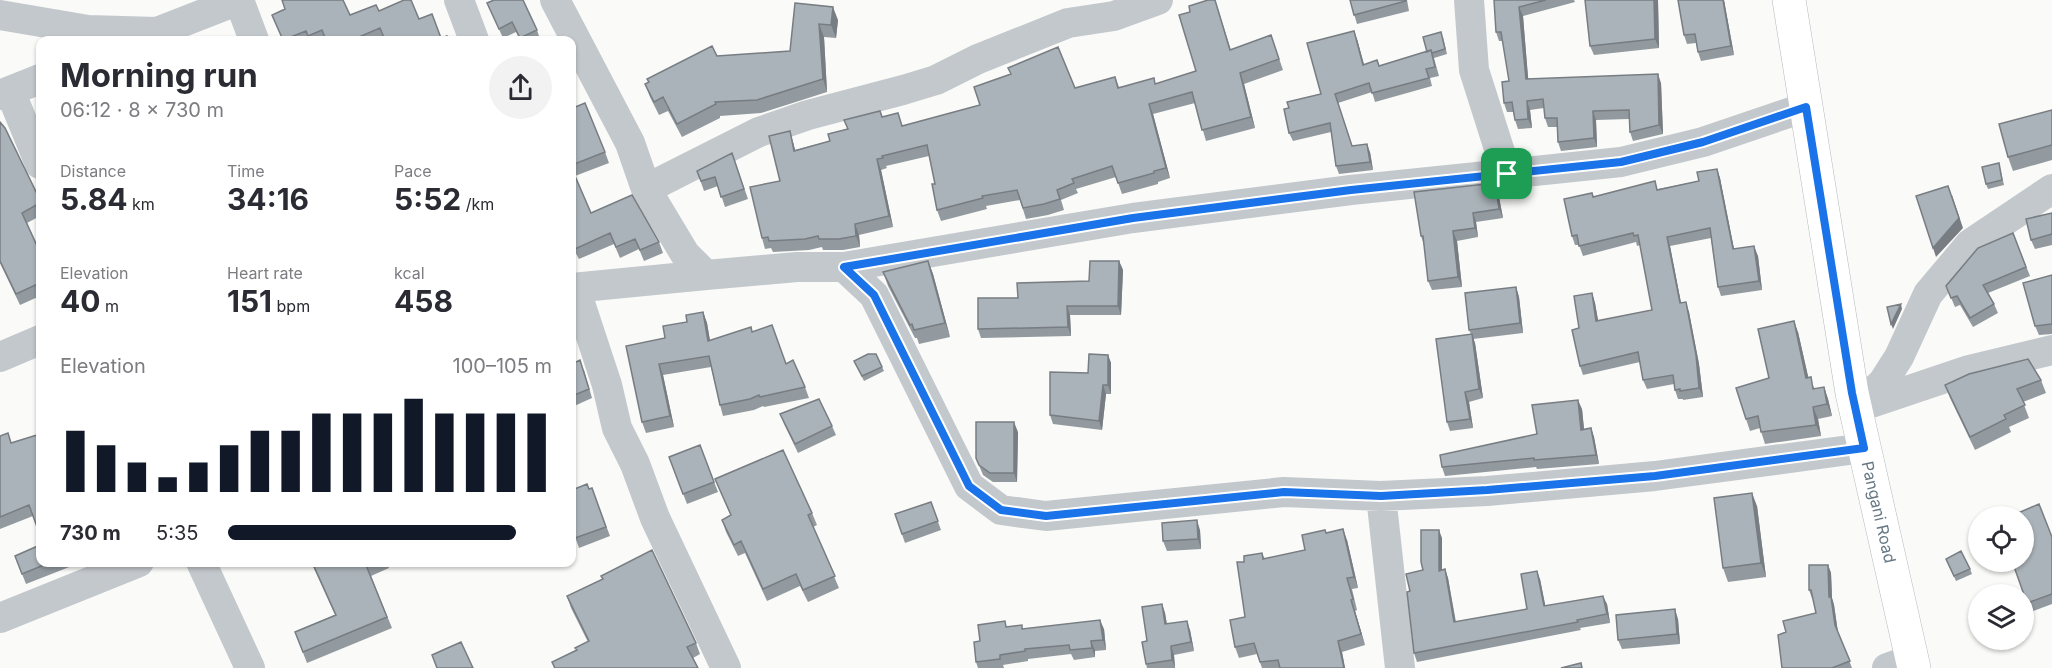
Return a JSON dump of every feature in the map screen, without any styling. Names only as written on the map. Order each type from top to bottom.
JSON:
[{"type":"main road","name":"Pangani Road","points":[[1789,0],[1856,409],[1905,665]]},
{"type":"street","points":[[0,15],[88,30],[146,36],[239,0],[252,36]]},
{"type":"street","points":[[459,0],[472,36]]},
{"type":"street","points":[[555,0],[574,36]]},
{"type":"street","points":[[646,189],[759,132],[808,115],[936,80],[978,59],[1068,23],[1114,16],[1158,0]]},
{"type":"street","points":[[1469,0],[1474,70],[1507,174]]},
{"type":"street","points":[[576,40],[630,143],[646,189],[685,254],[706,275]]},
{"type":"street","points":[[36,81],[5,93],[36,156]]},
{"type":"street","points":[[576,288],[797,267],[844,267],[1133,218],[1351,190],[1621,162],[1703,142],[1806,107]]},
{"type":"street","points":[[1856,409],[1883,382],[1899,357],[1928,294],[1970,244],[2052,189]]},
{"type":"street","points":[[844,267],[874,295],[969,486],[1001,510],[1046,516],[1284,492],[1381,496],[1487,490],[1655,476],[1864,448]]},
{"type":"street","points":[[576,297],[607,385],[617,428],[635,464],[655,518],[726,668]]},
{"type":"street","points":[[0,357],[36,342]]},
{"type":"street","points":[[1856,409],[1969,370],[2052,350]]},
{"type":"street","points":[[1381,496],[1400,668]]},
{"type":"street","points":[[0,618],[127,567]]},
{"type":"street","points":[[203,567],[250,668]]},
{"type":"building","points":[[282,0],[343,0],[350,15],[376,5],[379,11],[404,0],[411,0],[419,19],[432,14],[440,36],[383,36],[380,28],[361,36],[324,36],[322,30],[308,36],[306,31],[293,36],[281,36],[272,15],[285,9]]},
{"type":"building","points":[[494,0],[523,0],[537,30],[519,36],[512,22],[499,29],[487,3]]},
{"type":"building","points":[[1215,0],[1230,50],[1271,35],[1279,59],[1240,73],[1251,117],[1202,130],[1192,92],[1149,104],[1166,168],[1118,183],[1112,166],[1072,179],[1074,183],[1057,190],[1060,199],[1023,208],[1017,190],[982,196],[983,198],[937,210],[932,184],[935,184],[927,145],[877,159],[889,216],[855,224],[856,236],[819,239],[818,236],[769,241],[768,237],[762,238],[750,187],[780,181],[769,136],[790,131],[794,151],[830,141],[828,134],[848,129],[844,120],[880,111],[882,117],[898,113],[902,126],[980,105],[974,87],[1011,74],[1008,68],[1058,47],[1075,88],[1115,77],[1118,88],[1154,78],[1155,84],[1196,71],[1179,15],[1190,12],[1189,6]]},
{"type":"building","points":[[1350,0],[1406,0],[1406,1],[1354,15]]},
{"type":"building","points":[[1494,0],[1546,0],[1519,7],[1526,79],[1658,74],[1659,125],[1630,132],[1629,110],[1593,111],[1594,138],[1558,142],[1557,118],[1545,118],[1543,99],[1527,101],[1528,119],[1515,120],[1512,102],[1504,103],[1502,82],[1509,81],[1501,32],[1496,32]]},
{"type":"building","points":[[1585,0],[1654,0],[1655,39],[1590,46]]},
{"type":"building","points":[[1678,0],[1723,0],[1731,46],[1698,52],[1695,34],[1684,35]]},
{"type":"building","points":[[795,3],[833,7],[831,25],[819,24],[823,79],[757,100],[715,102],[716,104],[677,124],[663,97],[654,102],[645,84],[649,82],[647,79],[712,46],[717,56],[790,51]]},
{"type":"building","points":[[1354,31],[1363,65],[1377,60],[1379,66],[1431,50],[1435,67],[1426,69],[1429,78],[1372,93],[1369,83],[1335,94],[1352,146],[1367,144],[1370,162],[1336,166],[1330,123],[1289,133],[1284,109],[1289,108],[1287,102],[1321,94],[1307,43]]},
{"type":"building","points":[[1441,32],[1445,49],[1432,53],[1431,50],[1427,52],[1423,37]]},
{"type":"building","points":[[585,103],[605,152],[576,163],[576,107]]},
{"type":"building","points":[[2052,110],[2052,145],[2008,157],[1999,124]]},
{"type":"building","points":[[0,122],[36,192],[36,205],[22,213],[36,243],[36,285],[16,294],[0,261]]},
{"type":"building","points":[[732,153],[744,189],[721,197],[715,177],[701,181],[697,171]]},
{"type":"building","points":[[1999,163],[2002,180],[1986,184],[1982,167]]},
{"type":"building","points":[[1717,169],[1733,249],[1754,246],[1759,281],[1718,287],[1710,228],[1667,237],[1680,303],[1686,302],[1696,355],[1699,388],[1675,390],[1673,375],[1643,380],[1638,352],[1580,366],[1572,330],[1579,328],[1574,296],[1592,293],[1596,321],[1652,310],[1638,235],[1634,236],[1633,233],[1579,246],[1577,235],[1572,236],[1564,199],[1592,193],[1593,197],[1655,181],[1657,190],[1699,181],[1697,172]]},
{"type":"building","points":[[576,178],[591,213],[632,195],[659,242],[640,250],[635,239],[616,247],[610,233],[576,249]]},
{"type":"building","points":[[1495,183],[1499,209],[1473,213],[1475,228],[1453,231],[1458,277],[1428,281],[1423,236],[1421,236],[1414,192]]},
{"type":"building","points":[[1948,186],[1959,218],[1933,248],[1916,196]]},
{"type":"building","points":[[2052,213],[2052,234],[2031,240],[2026,219]]},
{"type":"building","points":[[2013,233],[2026,267],[1983,285],[1994,304],[1970,318],[1957,296],[1951,298],[1946,286],[1978,248]]},
{"type":"building","points":[[928,261],[945,323],[914,330],[883,272]]},
{"type":"building","points":[[1090,261],[1119,261],[1118,306],[1067,306],[1068,327],[978,329],[978,298],[1018,298],[1017,283],[1089,281]]},
{"type":"building","points":[[2052,275],[2052,324],[2035,326],[2023,283]]},
{"type":"building","points":[[1516,287],[1520,323],[1469,330],[1465,293]]},
{"type":"building","points":[[1901,304],[1891,324],[1887,307]]},
{"type":"building","points":[[703,312],[708,341],[751,327],[752,332],[772,325],[786,364],[793,360],[805,387],[720,405],[709,356],[659,364],[670,416],[642,422],[626,346],[665,338],[663,326],[687,322],[686,315]]},
{"type":"building","points":[[1794,321],[1806,378],[1811,377],[1813,389],[1824,387],[1827,404],[1813,407],[1816,425],[1761,432],[1758,416],[1746,419],[1736,388],[1769,378],[1758,329]]},
{"type":"building","points":[[1472,334],[1479,389],[1465,392],[1470,419],[1447,422],[1436,339]]},
{"type":"building","points":[[868,354],[876,354],[882,367],[862,376],[854,361]]},
{"type":"building","points":[[1089,354],[1108,355],[1108,385],[1103,385],[1099,421],[1050,415],[1050,372],[1088,373]]},
{"type":"building","points":[[2028,359],[2041,380],[2017,389],[2025,405],[2004,415],[2006,419],[1970,437],[1945,385],[1969,374]]},
{"type":"building","points":[[580,360],[589,389],[576,394],[576,362]]},
{"type":"building","points":[[819,399],[832,426],[795,444],[780,414]]},
{"type":"building","points":[[1578,400],[1581,430],[1591,428],[1596,455],[1534,460],[1534,458],[1442,467],[1440,455],[1537,434],[1532,405]]},
{"type":"building","points":[[976,422],[1014,422],[1014,473],[990,473],[979,465],[976,458]]},
{"type":"building","points":[[8,433],[11,443],[36,435],[36,524],[29,505],[0,517],[0,436]]},
{"type":"building","points":[[700,445],[714,482],[683,494],[669,457]]},
{"type":"building","points":[[783,450],[812,513],[808,515],[835,576],[803,590],[796,574],[763,589],[741,541],[734,545],[722,520],[731,515],[715,479]]},
{"type":"building","points":[[587,484],[589,489],[592,488],[606,527],[576,538],[576,488]]},
{"type":"building","points":[[1752,493],[1761,563],[1723,568],[1714,498]]},
{"type":"building","points":[[931,502],[938,521],[902,534],[895,514]]},
{"type":"building","points":[[2039,504],[2052,537],[2052,594],[2034,600],[2034,584],[2020,584],[2016,572],[2034,572],[2034,506]]},
{"type":"building","points":[[1197,520],[1198,539],[1163,541],[1162,523]]},
{"type":"building","points":[[1343,529],[1354,577],[1347,578],[1361,634],[1338,641],[1344,668],[1280,668],[1278,660],[1260,662],[1254,643],[1235,647],[1230,620],[1245,617],[1237,562],[1244,562],[1244,556],[1262,553],[1263,559],[1305,550],[1302,535]]},
{"type":"building","points":[[1421,530],[1439,530],[1439,571],[1445,569],[1454,622],[1527,609],[1521,574],[1537,571],[1544,606],[1603,596],[1607,614],[1577,620],[1578,622],[1414,653],[1407,592],[1410,591],[1406,574],[1423,570]]},
{"type":"building","points":[[36,547],[36,567],[39,567],[22,574],[15,556]]},
{"type":"building","points":[[652,550],[696,643],[687,647],[698,668],[555,668],[552,662],[577,650],[575,648],[589,641],[567,596],[603,579],[601,576]]},
{"type":"building","points":[[1961,551],[1968,570],[1954,576],[1946,559]]},
{"type":"building","points":[[1809,565],[1828,565],[1829,597],[1831,597],[1835,625],[1850,661],[1832,668],[1782,668],[1778,635],[1786,632],[1783,621],[1816,613],[1811,590],[1809,590]]},
{"type":"building","points":[[314,567],[367,567],[387,617],[303,652],[295,632],[336,615]]},
{"type":"building","points":[[1162,604],[1165,624],[1187,621],[1191,642],[1171,646],[1172,660],[1146,664],[1142,642],[1147,641],[1142,607]]},
{"type":"building","points":[[1675,609],[1677,634],[1618,640],[1616,615]]},
{"type":"building","points":[[1100,620],[1103,640],[1091,641],[1092,648],[1070,650],[1069,645],[1025,649],[1025,651],[1000,655],[1000,659],[976,662],[974,642],[980,641],[978,625],[1005,621],[1006,627],[1022,625],[1022,629]]},
{"type":"building","points":[[461,642],[473,668],[437,668],[432,655]]},
{"type":"building","points":[[1581,663],[1582,668],[1561,668]]},
{"type":"route","points":[[1806,107],[1852,393],[1864,448],[1655,476],[1487,490],[1381,496],[1284,492],[1046,516],[1001,510],[969,486],[874,295],[844,267],[1133,218],[1351,190],[1507,174],[1621,162],[1703,142],[1806,107]]}]
